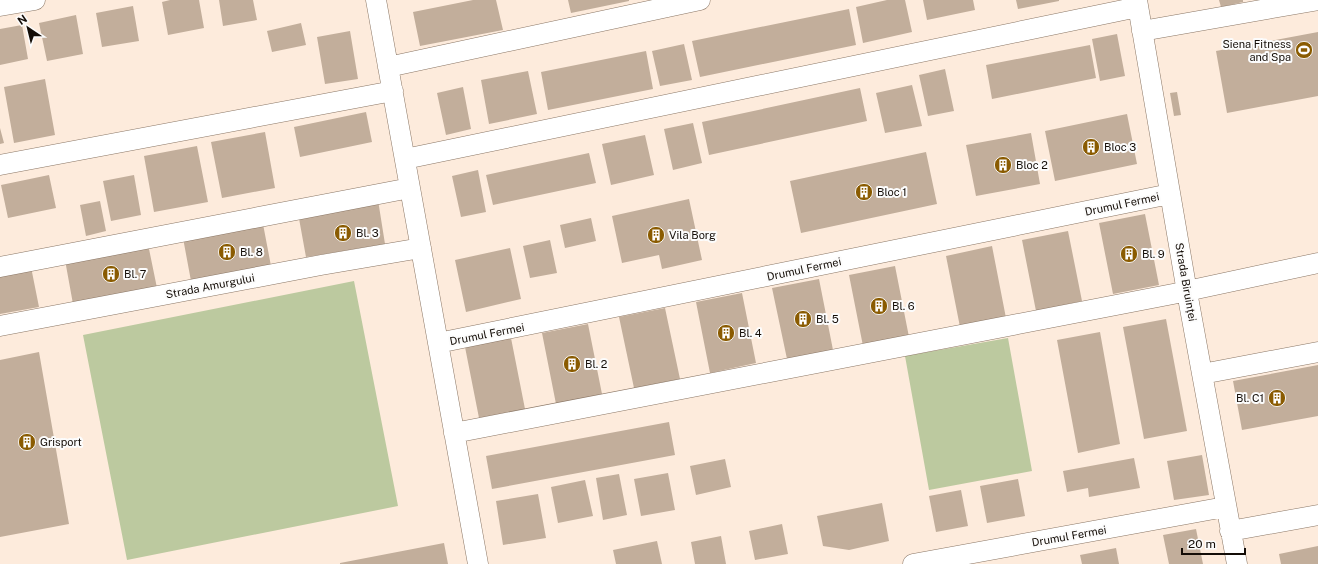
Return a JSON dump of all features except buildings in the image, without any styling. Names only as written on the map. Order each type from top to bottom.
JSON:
[{"type":"street","points":[[0,6],[35,0]]},
{"type":"street","name":"Drumul Fermei","points":[[376,0],[478,564]]},
{"type":"street","points":[[388,67],[700,0]]},
{"type":"street","points":[[1142,31],[1318,0]]},
{"type":"street","points":[[405,159],[1133,6]]},
{"type":"street","name":"Strada Biruinței","points":[[1133,6],[1142,31],[1225,507],[1237,564]]},
{"type":"street","points":[[0,165],[393,91]]},
{"type":"street","points":[[0,268],[410,188]]},
{"type":"street","name":"Drumul Fermei","points":[[438,343],[1170,194]]},
{"type":"street","name":"Strada Amurgului","points":[[0,326],[321,265],[421,248]]},
{"type":"street","points":[[454,433],[1187,292],[1318,263]]},
{"type":"street","points":[[1202,374],[1318,352]]},
{"type":"street","name":"Drumul Fermei","points":[[913,564],[1225,507]]},
{"type":"street","points":[[1230,531],[1318,515]]},
{"type":"green space","points":[[354,281],[398,506],[127,560],[83,335]]},
{"type":"green space","points":[[1008,338],[1032,471],[929,490],[905,356]]},
{"type":"place","name":"Siena Fitness and Spa","points":[[1304,50]]},
{"type":"place","name":"Bloc 3","points":[[1091,147]]},
{"type":"place","name":"Bloc 2","points":[[1003,165]]},
{"type":"place","name":"Bloc 1","points":[[864,192]]},
{"type":"place","name":"Bl. 3","points":[[343,233]]},
{"type":"place","name":"Vila Borg","points":[[656,235]]},
{"type":"place","name":"Bl. 8","points":[[227,252]]},
{"type":"place","name":"Bl. 9","points":[[1129,254]]},
{"type":"place","name":"Bl. 7","points":[[111,274]]},
{"type":"place","name":"Bl. 6","points":[[879,306]]},
{"type":"place","name":"Bl. 5","points":[[803,319]]},
{"type":"place","name":"Bl. 4","points":[[726,333]]},
{"type":"place","name":"Bl. 2","points":[[572,364]]},
{"type":"place","name":"Bl. C1","points":[[1277,398]]},
{"type":"place","name":"Grisport","points":[[27,442]]}]
